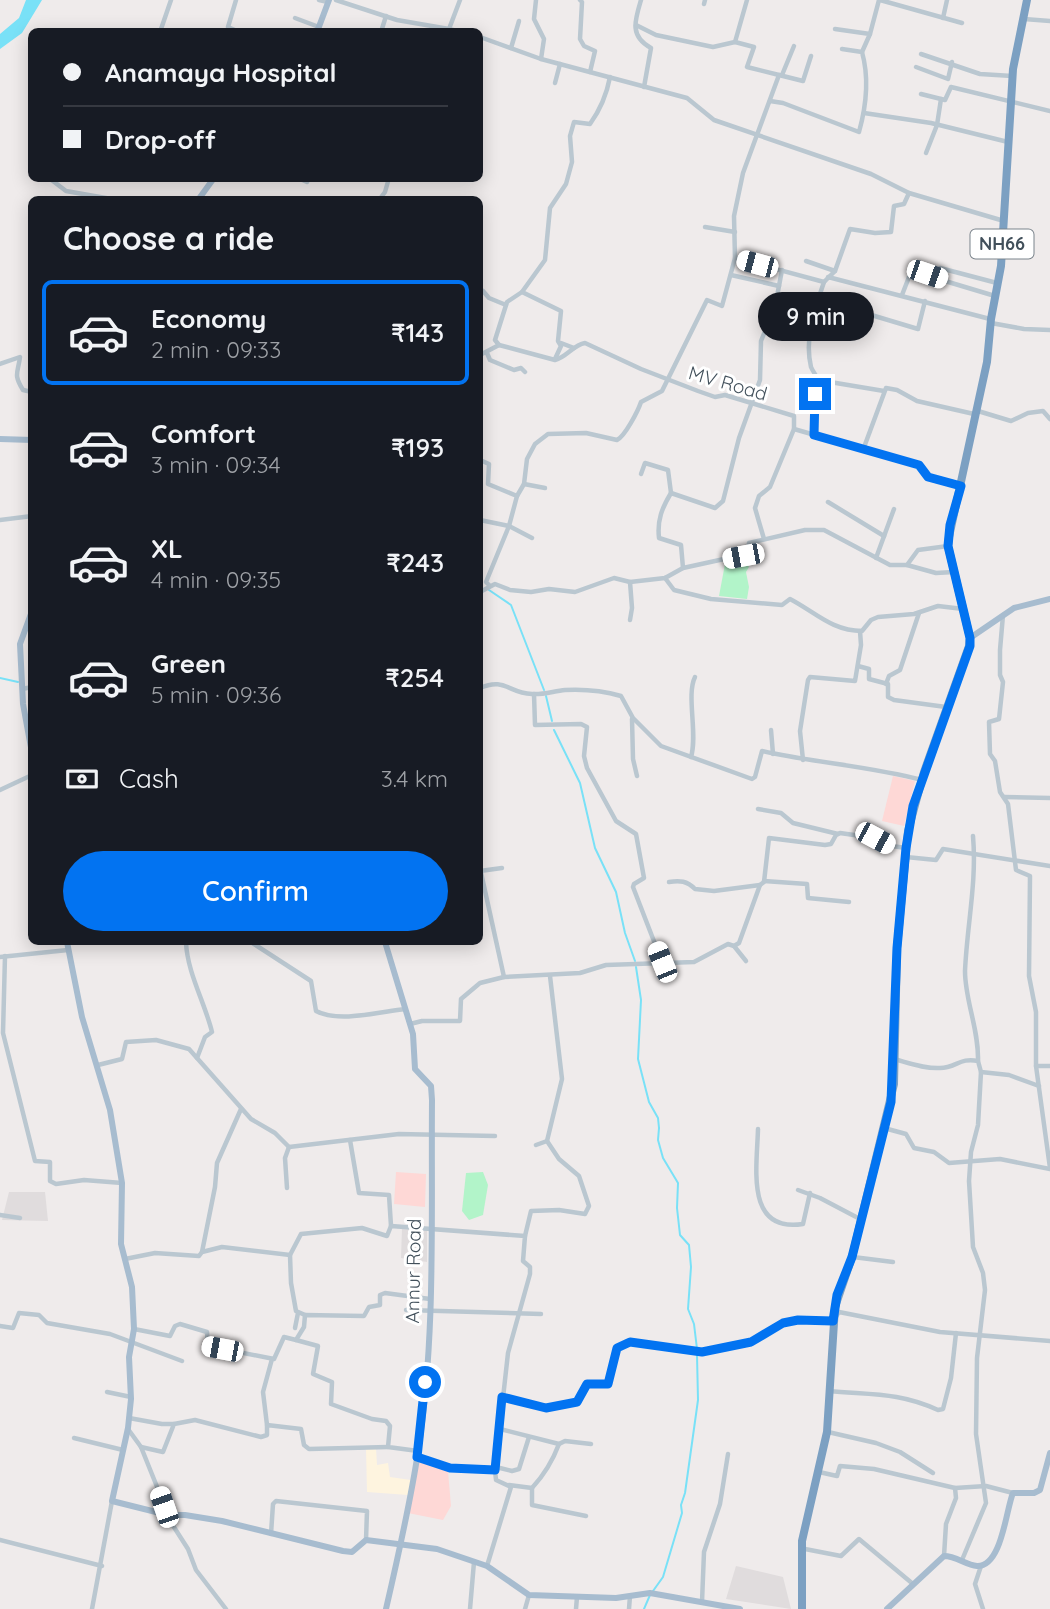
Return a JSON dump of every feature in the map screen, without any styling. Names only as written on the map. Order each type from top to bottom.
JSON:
[{"type":"highway","name":"NH66","points":[[970,638],[948,546],[950,525],[987,362],[1004,221],[1012,76],[1027,0]]},
{"type":"highway","points":[[804,1609],[800,1582],[802,1541],[827,1432],[837,1295],[852,1257],[894,1084],[897,948],[913,806],[970,638]]},
{"type":"highway","points":[[804,1609],[805,1533]]},
{"type":"main road","points":[[318,28],[328,1]]},
{"type":"main road","points":[[0,439],[28,440]]},
{"type":"main road","points":[[970,638],[1003,615],[1029,603],[1050,599]]},
{"type":"main road","points":[[28,618],[20,637],[22,689],[28,727]]},
{"type":"main road","points":[[67,945],[82,1017],[110,1110],[122,1182],[121,1244],[132,1287],[134,1329],[131,1344],[131,1397],[128,1428],[112,1501],[352,1552],[366,1540],[438,1549],[486,1566],[529,1595],[578,1597],[651,1593],[740,1609]]},
{"type":"main road","name":"Annur Road","points":[[386,945],[414,1041],[415,1069],[431,1088],[432,1135],[430,1311],[417,1454],[401,1546],[386,1609]]},
{"type":"main road","points":[[890,1608],[944,1556],[981,1566],[1000,1543],[1013,1493],[1034,1493],[1040,1490],[1050,1453]]},
{"type":"street","points":[[161,28],[170,0]]},
{"type":"street","points":[[230,28],[228,27],[236,0]]},
{"type":"street","points":[[319,0],[328,1]]},
{"type":"street","points":[[337,0],[386,16],[439,28]]},
{"type":"street","points":[[449,28],[460,0]]},
{"type":"street","points":[[536,0],[534,19],[544,39],[541,59]]},
{"type":"street","points":[[580,0],[580,39],[584,46],[595,51],[590,72]]},
{"type":"street","points":[[641,0],[636,25],[639,40],[650,48],[644,87]]},
{"type":"street","points":[[735,42],[747,0]]},
{"type":"street","points":[[862,52],[868,44],[880,0],[962,23]]},
{"type":"street","points":[[943,18],[947,0]]},
{"type":"street","points":[[382,28],[386,16]]},
{"type":"street","points":[[295,18],[316,28]]},
{"type":"street","points":[[1024,19],[1050,21]]},
{"type":"street","points":[[511,48],[519,21]]},
{"type":"street","points":[[636,25],[656,35],[713,47],[735,42],[754,47],[747,67],[803,81],[811,57]]},
{"type":"street","points":[[835,29],[870,34]]},
{"type":"street","points":[[483,38],[541,59],[687,98],[714,120],[871,174],[909,193],[1004,221]]},
{"type":"street","points":[[485,588],[509,526],[517,496],[524,484],[527,459],[535,444],[548,434],[586,433],[617,440],[623,437],[641,402],[662,390],[682,347],[691,338],[699,313],[707,300],[722,306],[735,258],[734,216],[743,173],[794,46]]},
{"type":"street","points":[[842,49],[862,52]]},
{"type":"street","points":[[770,101],[783,103],[859,132],[864,113],[867,69],[862,52]]},
{"type":"street","points":[[921,54],[952,62],[980,74],[1012,76]]},
{"type":"street","points":[[921,94],[945,100],[950,87],[948,79],[952,62]]},
{"type":"street","points":[[555,83],[560,64]]},
{"type":"street","points":[[916,67],[948,79]]},
{"type":"street","points":[[574,348],[555,360],[499,345],[495,340],[506,305],[522,292],[545,260],[550,208],[566,184],[572,162],[570,136],[574,122],[590,124],[604,98],[610,77]]},
{"type":"street","points":[[950,87],[1011,104],[1050,111]]},
{"type":"street","points":[[926,153],[937,125],[941,99]]},
{"type":"street","points":[[864,113],[937,125],[1007,142]]},
{"type":"street","points":[[54,182],[66,191],[94,196]]},
{"type":"street","points":[[814,435],[813,417],[818,380],[811,366],[809,337],[824,282],[835,271],[850,229],[875,233],[891,232],[894,206],[904,204],[909,193]]},
{"type":"street","points":[[705,227],[735,232]]},
{"type":"street","points":[[735,258],[824,282]]},
{"type":"street","points":[[806,261],[835,271]]},
{"type":"street","points":[[940,268],[998,283]]},
{"type":"street","points":[[671,493],[715,508],[721,506],[739,438],[760,380],[761,341],[768,326],[782,271]]},
{"type":"street","points":[[902,295],[909,277],[915,272],[996,296]]},
{"type":"street","points":[[731,275],[779,286]]},
{"type":"street","points":[[828,277],[1024,329],[1050,330]]},
{"type":"street","points":[[483,291],[489,299],[506,305]]},
{"type":"street","points":[[522,292],[561,311],[558,341],[561,343],[555,360]]},
{"type":"street","points":[[818,299],[918,330],[925,301]]},
{"type":"street","name":"MV Road","points":[[561,343],[574,348],[585,343],[715,397],[725,395],[795,417],[794,429],[919,465],[928,477],[961,486]]},
{"type":"street","points":[[483,355],[499,345]]},
{"type":"street","points":[[487,353],[490,360],[514,370],[521,368],[525,372]]},
{"type":"street","points":[[0,364],[20,357],[15,373],[23,390],[28,391]]},
{"type":"street","points":[[818,380],[884,391],[886,388],[897,390],[917,401],[1011,421],[1028,413],[1043,411],[1050,419]]},
{"type":"street","points":[[863,450],[876,420],[884,391]]},
{"type":"street","points":[[764,539],[755,508],[759,496],[770,487],[794,429]]},
{"type":"street","points":[[483,461],[489,464],[488,484],[517,496]]},
{"type":"street","points":[[641,474],[645,463],[668,470],[671,493],[663,507],[658,533],[659,538],[681,545],[683,568]]},
{"type":"street","points":[[524,484],[545,488]]},
{"type":"street","points":[[828,502],[884,536]]},
{"type":"street","points":[[876,558],[894,509]]},
{"type":"street","points":[[0,520],[28,516]]},
{"type":"street","points":[[483,521],[509,526],[532,538]]},
{"type":"street","points":[[485,588],[495,584],[510,590],[531,592],[549,589],[576,592],[614,578],[630,582],[665,578],[683,568],[743,556],[747,554],[748,543],[805,530],[824,530],[894,566],[907,565],[936,573],[954,572]]},
{"type":"street","points":[[907,565],[918,550],[948,546]]},
{"type":"street","points":[[665,578],[674,590],[711,599],[782,605],[790,599],[839,629],[860,631],[878,617],[919,612],[938,606],[962,609]]},
{"type":"street","points":[[630,582],[630,620]]},
{"type":"street","points":[[919,612],[900,670],[889,676],[886,684],[888,697],[946,706]]},
{"type":"street","points":[[884,1128],[906,1134],[914,1148],[934,1152],[949,1163],[1000,1159],[1050,1169],[1036,1066],[1036,1012],[1029,976],[1030,876],[1016,870],[1008,804],[1003,797],[989,745],[989,722],[999,719],[1003,682],[1000,674],[1000,650],[1003,615]]},
{"type":"street","points":[[803,760],[800,731],[810,677],[853,682],[858,666],[860,631]]},
{"type":"street","points":[[858,666],[869,669],[869,680],[886,684]]},
{"type":"street","points":[[691,757],[695,735],[691,712],[695,677]]},
{"type":"street","points":[[483,687],[493,682],[506,685],[517,692],[534,694],[568,690],[621,696],[632,718],[661,746],[753,779],[762,751],[803,760],[887,771],[922,780]]},
{"type":"street","points":[[22,689],[28,688]]},
{"type":"street","points":[[534,694],[535,725],[581,724],[587,727],[584,756],[587,768],[616,821],[633,830],[638,837],[644,878],[633,887],[662,962]]},
{"type":"street","points":[[632,718],[633,759],[637,776]]},
{"type":"street","points":[[771,730],[774,754]]},
{"type":"street","points":[[0,790],[28,777]]},
{"type":"street","points":[[1003,797],[1050,798]]},
{"type":"street","points":[[758,809],[781,813],[793,823],[838,834],[875,838],[906,853],[936,860],[943,849],[1050,866]]},
{"type":"street","points":[[734,946],[747,925],[762,883],[769,838],[825,845],[831,844],[838,834]]},
{"type":"street","points":[[962,1560],[986,1503],[986,1486],[975,1434],[979,1335],[985,1290],[983,1273],[973,1247],[970,1162],[978,1125],[981,1072],[978,1061],[978,1035],[965,973],[974,855],[973,836]]},
{"type":"street","points":[[483,870],[502,868]]},
{"type":"street","points":[[483,883],[504,977]]},
{"type":"street","points":[[669,883],[689,883],[695,889],[714,891],[762,883],[807,884],[808,898],[849,902]]},
{"type":"street","points":[[410,1024],[422,1021],[460,1021],[461,999],[464,995],[482,982],[504,977],[580,973],[607,965],[694,962],[728,944],[734,946],[747,961]]},
{"type":"street","points":[[186,945],[188,962],[204,1007],[209,1013],[212,1032],[202,1042],[197,1059]]},
{"type":"street","points":[[257,945],[311,981],[316,1011],[346,1016],[405,1009]]},
{"type":"street","points":[[68,950],[2,956],[3,1033],[35,1161],[50,1162],[50,1181],[56,1184],[84,1180],[122,1182]]},
{"type":"street","points":[[532,1488],[508,1485],[496,1480],[495,1469],[508,1353],[530,1273],[530,1267],[523,1261],[531,1211],[559,1210],[585,1214],[589,1206],[579,1176],[559,1159],[547,1141],[562,1079],[550,976]]},
{"type":"street","points":[[98,1065],[122,1059],[126,1042],[156,1040],[189,1049],[242,1109],[289,1147],[409,1134],[495,1136]]},
{"type":"street","points":[[894,1059],[943,1069],[964,1059],[978,1061]]},
{"type":"street","points":[[1036,1066],[1050,1066]]},
{"type":"street","points":[[981,1072],[1009,1075],[1039,1086]]},
{"type":"street","points":[[202,1252],[217,1163],[242,1109]]},
{"type":"street","points":[[758,1129],[757,1188],[761,1207],[774,1223],[785,1227],[803,1224],[810,1194]]},
{"type":"street","points":[[295,1328],[298,1313],[291,1283],[290,1255],[301,1234],[362,1228],[387,1236],[391,1226],[390,1196],[359,1193],[350,1140]]},
{"type":"street","points":[[536,1145],[547,1141]]},
{"type":"street","points":[[288,1188],[285,1158],[289,1147]]},
{"type":"street","points":[[798,1190],[861,1219]]},
{"type":"street","points":[[0,1215],[20,1218]]},
{"type":"street","points":[[391,1226],[526,1236]]},
{"type":"street","points":[[125,1259],[155,1253],[199,1256],[202,1252],[222,1247],[290,1255]]},
{"type":"street","points":[[852,1257],[893,1262]]},
{"type":"street","points":[[298,1313],[364,1316],[369,1307],[380,1306],[380,1294],[385,1293],[430,1299]]},
{"type":"street","points":[[407,1310],[541,1314]]},
{"type":"street","points":[[0,1326],[13,1328],[16,1314],[23,1312],[39,1315],[47,1323],[101,1332],[182,1361]]},
{"type":"street","points":[[502,1397],[546,1408],[577,1402],[587,1384],[608,1384],[617,1348],[630,1342],[702,1352],[751,1342],[783,1323],[798,1320],[833,1321],[839,1312],[940,1332],[1050,1341]]},
{"type":"street","points":[[296,1340],[304,1328],[304,1315]]},
{"type":"street","points":[[134,1329],[170,1336],[176,1326],[180,1325],[207,1332],[208,1346],[272,1359],[277,1357],[284,1337],[318,1346],[313,1374],[332,1382],[331,1404],[389,1422],[388,1447]]},
{"type":"street","points":[[829,1391],[898,1395],[914,1398],[939,1410],[943,1409],[951,1378],[956,1333]]},
{"type":"street","points":[[129,1418],[162,1424],[195,1420],[261,1437],[267,1435],[263,1392],[272,1359]]},
{"type":"street","points":[[107,1392],[131,1397]]},
{"type":"street","points":[[141,1447],[164,1451],[174,1424]]},
{"type":"street","points":[[267,1425],[299,1427],[304,1445],[309,1449],[388,1447],[417,1454],[450,1468],[512,1471],[519,1469],[529,1437]]},
{"type":"street","points":[[128,1428],[141,1447],[168,1515],[203,1583],[226,1609]]},
{"type":"street","points":[[500,1429],[559,1444],[565,1441],[591,1444]]},
{"type":"street","points":[[827,1432],[876,1443],[900,1452],[933,1473]]},
{"type":"street","points":[[74,1438],[123,1450]]},
{"type":"street","points":[[559,1444],[553,1461],[544,1469],[532,1488],[532,1505],[586,1516]]},
{"type":"street","points":[[702,1602],[704,1552],[719,1504],[728,1454]]},
{"type":"street","points":[[819,1472],[837,1476],[839,1466],[874,1469],[955,1488],[986,1486],[1013,1493]]},
{"type":"street","points":[[486,1566],[506,1505],[510,1487],[508,1485]]},
{"type":"street","points":[[944,1556],[946,1524],[956,1498],[955,1488]]},
{"type":"street","points":[[92,1609],[112,1501]]},
{"type":"street","points":[[271,1534],[273,1504],[276,1501],[367,1511],[366,1540]]},
{"type":"street","points":[[805,1549],[841,1556],[859,1539],[914,1585]]},
{"type":"street","points":[[0,1540],[102,1566]]},
{"type":"street","points":[[470,1609],[474,1561]]},
{"type":"street","points":[[981,1566],[975,1584],[982,1609]]},
{"type":"street","points":[[525,1609],[529,1595]]},
{"type":"street","points":[[629,1609],[630,1596]]},
{"type":"street","points":[[576,1609],[578,1597]]},
{"type":"shaded area","points":[[893,776],[915,781],[904,826],[882,821]]},
{"type":"shaded area","points":[[396,1172],[426,1174],[425,1207],[394,1204]]},
{"type":"shaded area","points":[[9,1192],[45,1192],[48,1221],[2,1220]]},
{"type":"shaded area","points":[[402,1229],[427,1230],[427,1262],[401,1258]]},
{"type":"shaded area","points":[[376,1448],[377,1465],[388,1463],[390,1477],[411,1480],[408,1495],[367,1492],[366,1449]]},
{"type":"shaded area","points":[[418,1460],[437,1463],[448,1471],[451,1506],[443,1520],[408,1513]]},
{"type":"shaded area","points":[[736,1566],[783,1577],[791,1609],[726,1599]]},
{"type":"green space","points":[[745,560],[749,567],[746,572],[749,587],[747,599],[719,596],[725,564]]},
{"type":"green space","points":[[483,1172],[488,1185],[483,1215],[469,1220],[462,1211],[466,1173]]},
{"type":"water","points":[[26,0],[42,0],[22,33],[0,49],[0,34],[19,18]]},
{"type":"waterway","points":[[489,590],[511,605],[544,690]]},
{"type":"waterway","points":[[0,678],[18,682]]},
{"type":"waterway","points":[[546,696],[552,721]]},
{"type":"waterway","points":[[554,730],[580,783],[595,848],[616,892],[625,933],[635,961]]},
{"type":"waterway","points":[[636,967],[641,1000],[638,1059],[659,1128],[658,1118]]},
{"type":"waterway","points":[[659,1128],[658,1140],[663,1158],[678,1183],[680,1235],[689,1245],[691,1267],[688,1309],[694,1324],[697,1349]]},
{"type":"waterway","points":[[653,1591],[663,1577],[682,1513],[681,1505],[698,1400],[697,1355]]},
{"type":"waterway","points":[[644,1609],[650,1595]]},
{"type":"route","points":[[425,1382],[417,1457],[450,1468],[495,1470],[502,1397],[546,1408],[577,1402],[587,1384],[608,1384],[617,1348],[630,1342],[702,1352],[751,1342],[783,1323],[798,1320],[833,1321],[837,1295],[852,1257],[894,1084],[897,948],[906,848],[913,806],[950,695],[970,646],[970,638],[948,546],[950,525],[961,486],[928,477],[919,465],[814,435],[815,394]]}]
